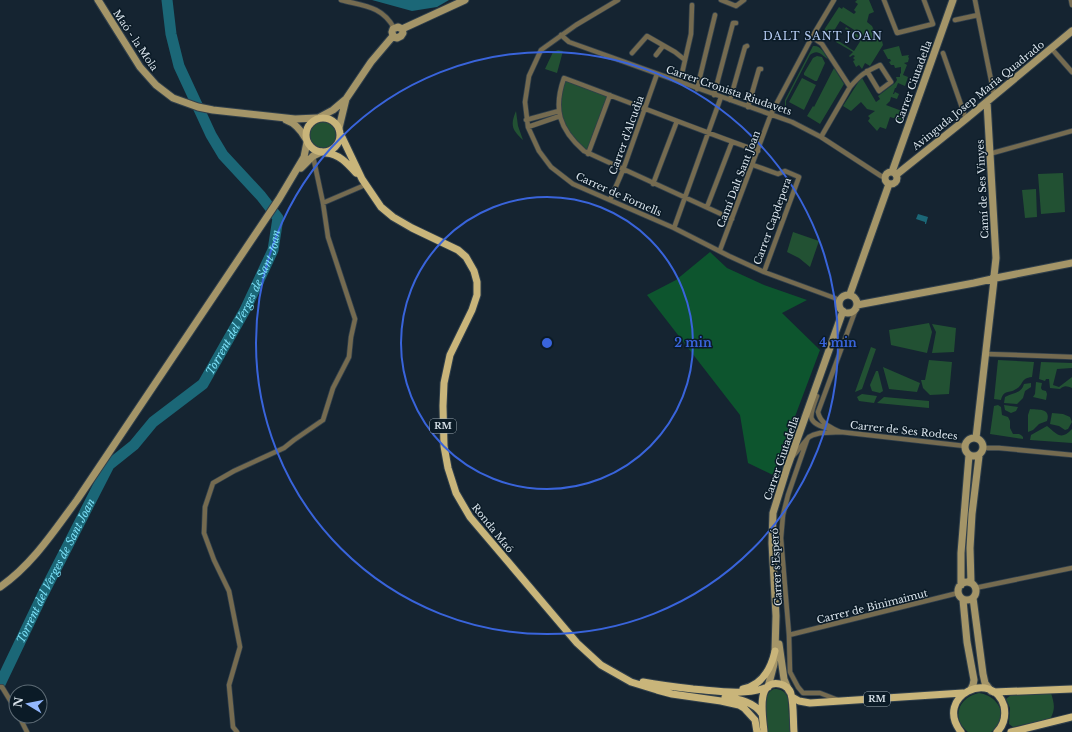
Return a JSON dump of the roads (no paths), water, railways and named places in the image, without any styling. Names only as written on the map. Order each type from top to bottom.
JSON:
[{"type":"main road","points":[[325,117],[333,120],[340,131],[337,145],[334,149],[322,152],[312,148],[307,140],[307,129],[309,124],[318,118],[325,117]]},
{"type":"main road","name":"Ronda Maó","points":[[340,131],[363,182]]},
{"type":"main road","name":"Ronda Maó","points":[[322,152],[340,157],[363,182],[381,207],[393,217],[454,248],[462,253],[471,265],[476,276],[477,288],[475,304],[450,355],[443,394],[443,424],[446,458],[452,483],[461,502],[475,523],[577,643],[591,657],[615,674],[631,682],[642,685]]},
{"type":"main road","name":"RM","points":[[716,691],[736,690],[754,686],[768,672],[776,651]]},
{"type":"main road","name":"Ronda Maó","points":[[615,674],[658,685],[716,691]]},
{"type":"main road","name":"RM","points":[[716,691],[745,692],[760,690],[776,684],[782,685],[795,700],[804,702],[964,693]]},
{"type":"main road","name":"RM","points":[[642,685],[678,692],[738,699],[758,708],[762,714]]},
{"type":"main road","name":"RM","points":[[642,685],[672,694],[739,705],[744,708],[755,720],[757,732]]},
{"type":"main road","points":[[764,732],[762,697],[768,687]]},
{"type":"main road","points":[[971,689],[981,688],[992,691],[1072,689]]},
{"type":"main road","name":"RM","points":[[961,732],[954,720],[954,707],[958,699],[971,689]]},
{"type":"main road","points":[[992,691],[1003,703],[1005,710],[1004,723],[997,732]]},
{"type":"main road","points":[[790,694],[794,732]]},
{"type":"main road","points":[[1011,732],[1072,717]]},
{"type":"street","name":"Maó - la Mola","points":[[98,0],[140,67],[150,80],[167,93],[184,102],[213,110],[295,119],[318,118]]},
{"type":"street","points":[[318,118],[333,110],[346,99],[371,62],[393,36],[396,38],[400,37],[402,33],[378,10],[341,0]]},
{"type":"street","points":[[398,29],[465,0]]},
{"type":"street","name":"Carrer de Fornells","points":[[618,0],[561,35],[541,50],[529,76],[524,102],[528,127],[539,151],[551,167],[573,184],[674,228],[764,272],[840,300]]},
{"type":"street","points":[[721,0],[736,6],[744,0]]},
{"type":"street","name":"Camí Dalt Sant Joan","points":[[720,250],[771,114],[812,36],[834,0]]},
{"type":"street","points":[[884,0],[897,33],[933,24],[924,0]]},
{"type":"street","name":"Carrer Ciutadella","points":[[894,173],[953,0]]},
{"type":"street","points":[[975,0],[994,95]]},
{"type":"street","points":[[1071,0],[1072,5]]},
{"type":"street","points":[[680,82],[693,22],[692,5]]},
{"type":"street","points":[[955,20],[978,14]]},
{"type":"street","points":[[697,89],[715,15]]},
{"type":"street","points":[[714,95],[732,23],[736,23]]},
{"type":"street","name":"Avinguda Josep Maria Quadrado","points":[[894,173],[966,119],[1072,31]]},
{"type":"street","name":"Carrer Cronista Riudavets","points":[[561,35],[569,42],[792,122],[821,137],[881,176],[885,176]]},
{"type":"street","points":[[632,53],[647,36],[675,52],[685,60]]},
{"type":"street","points":[[812,36],[822,44],[850,87]]},
{"type":"street","points":[[656,55],[663,46]]},
{"type":"street","points":[[730,100],[745,47],[747,46]]},
{"type":"street","points":[[1051,48],[1072,72]]},
{"type":"street","points":[[943,53],[966,119]]},
{"type":"street","points":[[821,137],[850,87],[860,74],[880,65],[891,82],[879,91],[867,71]]},
{"type":"street","points":[[748,107],[759,69],[761,70]]},
{"type":"street","name":"Carrer d'Alcudia","points":[[610,200],[623,170],[657,74]]},
{"type":"street","points":[[732,219],[588,154],[573,141],[564,128],[558,99],[564,78],[610,94],[758,151]]},
{"type":"street","points":[[588,154],[610,94]]},
{"type":"street","points":[[674,228],[720,97]]},
{"type":"street","points":[[340,131],[346,99]]},
{"type":"street","name":"Camí de Ses Vinyes","points":[[976,438],[996,258],[987,102]]},
{"type":"street","points":[[526,120],[560,113]]},
{"type":"street","points":[[528,127],[560,113]]},
{"type":"street","name":"Maó - la Mola","points":[[276,117],[296,125],[302,131],[307,140]]},
{"type":"street","points":[[653,184],[677,121]]},
{"type":"street","points":[[989,154],[1072,132]]},
{"type":"street","points":[[0,587],[24,567],[51,536],[279,199],[304,157],[307,140]]},
{"type":"street","points":[[707,207],[732,142]]},
{"type":"street","points":[[291,180],[313,156],[322,152]]},
{"type":"street","points":[[237,732],[232,727],[230,685],[240,647],[229,591],[214,560],[204,533],[205,507],[213,483],[234,470],[284,448],[323,420],[333,388],[349,357],[355,319],[328,237],[323,203],[313,156]]},
{"type":"street","name":"Carrer Capdepera","points":[[753,165],[778,174],[785,170],[799,177],[764,272]]},
{"type":"street","points":[[886,173],[894,173],[897,179],[895,182],[889,184],[886,182],[886,173]]},
{"type":"street","points":[[323,203],[363,182]]},
{"type":"street","points":[[850,294],[889,184]]},
{"type":"street","points":[[856,307],[856,298],[850,294],[843,295],[840,300],[839,307],[843,311],[849,313],[856,307],[870,302],[1072,263]]},
{"type":"street","name":"Carrer de Ses Rodees","points":[[841,432],[820,419],[818,412],[856,307]]},
{"type":"street","name":"Carrer Ciutadella","points":[[790,694],[782,672],[776,616],[772,544],[773,514],[790,459],[843,311]]},
{"type":"street","points":[[986,354],[1072,356]]},
{"type":"street","name":"Carrer de Ses Rodees","points":[[818,383],[818,390],[812,409],[812,420],[815,424],[841,432]]},
{"type":"street","name":"Carrer de Ses Rodees","points":[[790,459],[807,440],[813,435],[820,433],[841,432],[965,446]]},
{"type":"street","points":[[979,456],[974,457],[965,451],[966,443],[970,439],[976,438],[981,441],[984,448]]},
{"type":"street","name":"Carrer s'Esperó","points":[[807,440],[788,495],[783,515],[781,538],[789,635],[790,672],[803,694],[820,693],[839,701]]},
{"type":"street","points":[[984,448],[1072,455]]},
{"type":"street","points":[[984,448],[979,456],[972,514],[970,548],[973,586],[976,594],[973,598],[983,674],[985,683],[992,691]]},
{"type":"street","points":[[969,455],[960,553],[961,585],[958,593],[963,600],[967,642],[974,680],[971,689]]},
{"type":"street","points":[[961,585],[965,582],[973,586],[1072,568]]},
{"type":"street","name":"Carrer de Binimaimut","points":[[789,635],[958,593]]},
{"type":"street","points":[[963,600],[973,598]]},
{"type":"street","name":"Carrer Ciutadella","points":[[768,687],[776,651],[776,616]]},
{"type":"street","points":[[1,687],[8,698]]},
{"type":"street","points":[[1002,732],[1004,723]]},
{"type":"water","points":[[372,0],[449,0],[437,7],[412,11]]},
{"type":"water","points":[[918,214],[928,217],[926,224],[925,222],[916,219]]},
{"type":"waterway","name":"Torrent del Verges de Sant Joan","points":[[0,684],[42,596],[109,465],[134,445],[153,422],[203,384],[245,310],[273,250],[278,218],[261,196],[223,155],[211,135],[179,66],[171,34],[167,0]]},
{"type":"district","name":"DALT SANT JOAN","points":[[823,36]]}]
